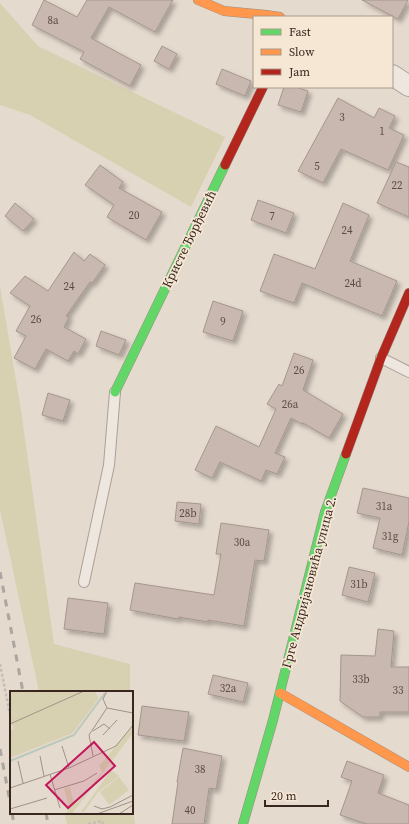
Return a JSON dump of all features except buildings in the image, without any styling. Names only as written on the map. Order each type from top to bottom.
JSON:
[{"type":"street","points":[[198,0],[222,11],[238,14],[269,14],[276,16]]},
{"type":"street","points":[[393,76],[409,86]]},
{"type":"street","name":"Кристе Ђорђевић","points":[[115,392],[263,88]]},
{"type":"street","name":"Грге Андријановића улица 2.","points":[[243,824],[280,693],[325,512],[381,358],[409,293]]},
{"type":"street","points":[[280,693],[409,768]]},
{"type":"lane","points":[[381,358],[409,372]]},
{"type":"lane","points":[[84,582],[109,464],[115,392]]},
{"type":"path","points":[[0,664],[10,715]]},
{"type":"path","points":[[88,824],[102,821],[103,824]]},
{"type":"shaded area","points":[[0,3],[38,46],[225,137],[191,207],[30,115],[0,105]]},
{"type":"shaded area","points":[[0,286],[21,410],[54,644],[130,664],[130,691],[39,691],[0,510]]},
{"type":"shaded area","points":[[133,809],[135,824],[67,824],[64,814],[133,814]]},
{"type":"railway","points":[[0,572],[23,691]]},
{"type":"railway","points":[[0,749],[10,802]]},
{"type":"railway","points":[[12,814],[14,824]]},
{"type":"railway","points":[[46,814],[48,824]]},
{"type":"traffic: fast","points":[[115,392],[225,165]]},
{"type":"traffic: fast","points":[[243,824],[273,720],[325,512],[346,454]]},
{"type":"traffic: slow","points":[[198,0],[224,11],[273,16]]},
{"type":"traffic: slow","points":[[280,693],[409,767]]},
{"type":"traffic: jam","points":[[225,165],[263,88]]},
{"type":"traffic: jam","points":[[346,454],[381,358],[409,293]]}]
